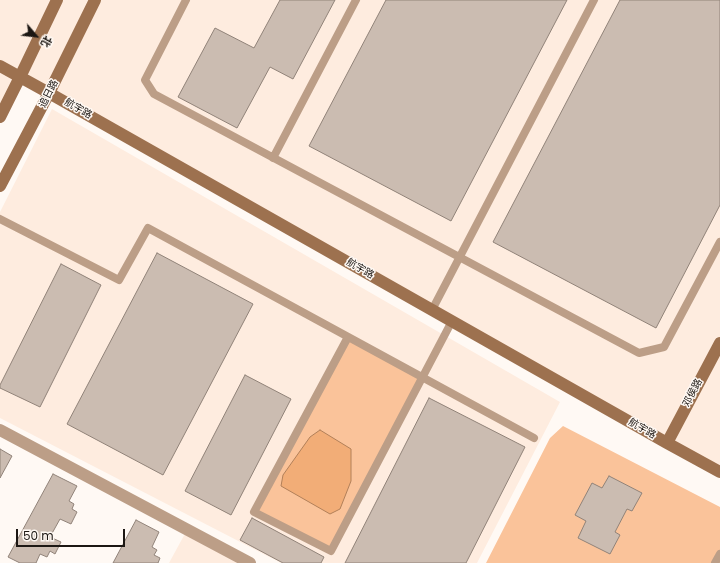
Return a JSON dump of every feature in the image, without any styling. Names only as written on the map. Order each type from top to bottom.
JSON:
[{"type":"street","points":[[0,117],[57,0]]},
{"type":"street","name":"追日路","points":[[0,186],[50,92],[95,0]]},
{"type":"street","name":"航宇路","points":[[0,66],[50,92],[666,443],[720,472]]},
{"type":"street","name":"邓侯路","points":[[666,443],[720,343]]},
{"type":"street","points":[[0,430],[250,563]]},
{"type":"lane","points":[[186,0],[146,80],[154,94],[639,353],[664,347],[720,242]]},
{"type":"lane","points":[[273,158],[356,0]]},
{"type":"lane","points":[[432,310],[594,0]]},
{"type":"lane","points":[[0,219],[119,280],[148,228],[534,438]]},
{"type":"lane","points":[[348,337],[254,512],[331,552],[452,321]]},
{"type":"lane","points":[[715,563],[720,554]]},
{"type":"shaded area","points":[[0,0],[720,0],[720,472],[21,77],[0,116]]},
{"type":"shaded area","points":[[52,109],[560,402],[477,563],[281,563],[0,418],[0,212]]},
{"type":"shaded area","points":[[348,337],[422,377],[331,551],[254,512]]},
{"type":"shaded area","points":[[563,426],[720,507],[720,563],[486,563],[550,438]]},
{"type":"shaded area","points":[[320,430],[351,449],[351,481],[340,509],[330,514],[281,486],[283,475],[310,437]]},
{"type":"shaded area","points":[[187,530],[250,563],[169,563]]},
{"type":"building","points":[[280,0],[335,0],[293,79],[270,67],[237,128],[178,97],[215,28],[254,48]]},
{"type":"building","points":[[386,0],[567,0],[451,221],[309,146]]},
{"type":"building","points":[[620,0],[720,0],[720,205],[656,328],[493,242]]},
{"type":"building","points":[[157,253],[253,304],[163,475],[67,424]]},
{"type":"building","points":[[61,264],[101,285],[40,407],[0,388],[0,385]]},
{"type":"building","points":[[245,375],[291,399],[231,515],[185,491]]},
{"type":"building","points":[[429,398],[525,447],[466,563],[345,563]]},
{"type":"building","points":[[0,449],[12,456],[0,478]]},
{"type":"building","points":[[53,474],[77,486],[69,501],[74,504],[72,509],[77,512],[71,524],[60,519],[50,537],[61,542],[55,554],[50,551],[47,557],[40,554],[36,563],[20,563],[8,557]]},
{"type":"building","points":[[609,476],[642,493],[632,511],[627,509],[615,532],[620,535],[610,554],[578,538],[586,521],[575,515],[592,483],[602,488]]},
{"type":"building","points":[[252,518],[324,557],[321,563],[283,563],[240,540]]},
{"type":"building","points":[[136,520],[159,532],[152,547],[157,550],[154,555],[160,558],[158,563],[113,563]]}]
